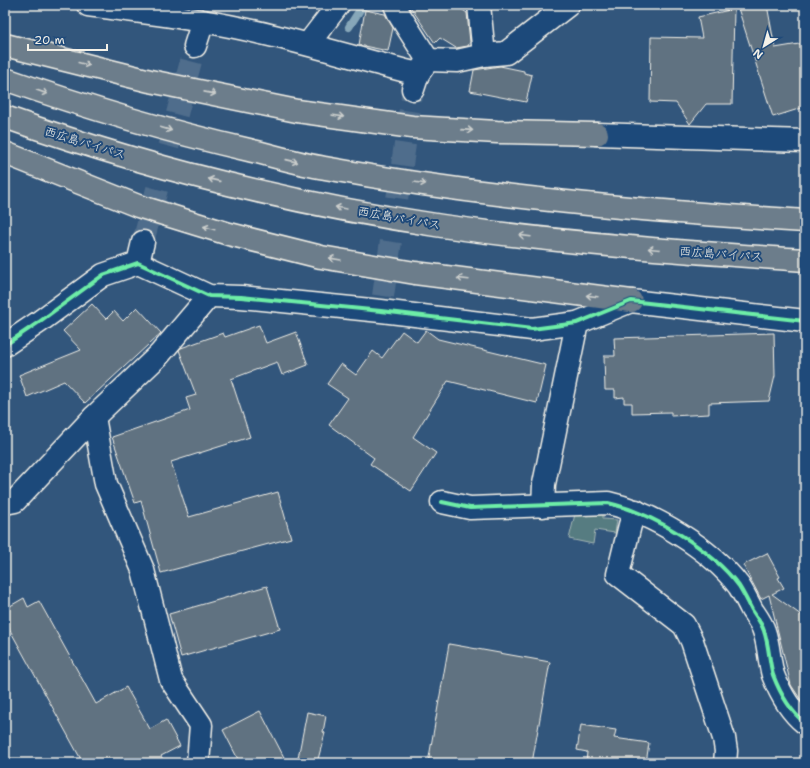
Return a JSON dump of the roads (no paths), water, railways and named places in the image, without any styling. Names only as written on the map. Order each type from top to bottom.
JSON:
[{"type":"highway","points":[[5,45],[150,81],[298,110],[412,127],[497,132],[596,134]]},
{"type":"highway","points":[[5,79],[63,99],[193,137],[323,168],[453,189],[579,204],[805,221]]},
{"type":"highway","name":"西広島バイパス","points":[[5,117],[58,136],[186,174],[320,204],[442,226],[573,242],[805,260]]},
{"type":"highway","points":[[5,153],[138,206],[229,234],[321,257],[415,273],[631,301]]},
{"type":"street","points":[[88,5],[203,21],[308,44],[420,74],[457,61],[484,55],[506,53],[568,5]]},
{"type":"street","points":[[308,44],[338,5]]},
{"type":"street","points":[[395,5],[420,74]]},
{"type":"street","points":[[479,5],[484,55]]},
{"type":"street","points":[[195,46],[203,21]]},
{"type":"street","points":[[596,134],[805,141]]},
{"type":"street","points":[[138,263],[144,242]]},
{"type":"street","points":[[5,345],[103,275],[138,263],[209,296],[382,304],[532,329],[577,323],[631,301],[805,321]]},
{"type":"street","points":[[5,503],[15,501],[94,417],[159,355],[209,296]]},
{"type":"street","points":[[543,506],[544,484],[577,323]]},
{"type":"street","points":[[94,417],[106,484],[143,570],[171,680],[201,725],[198,763]]},
{"type":"street","points":[[442,502],[470,508],[608,504],[636,511],[673,530],[710,555],[738,586],[764,630],[773,675],[787,704],[805,723]]},
{"type":"street","points":[[636,511],[630,526],[618,574],[684,625],[692,641],[724,738],[726,751],[725,763]]},
{"type":"waterway","points":[[349,27],[363,5]]},
{"type":"tunnel","points":[[143,242],[195,46]]},
{"type":"tunnel","points":[[383,296],[413,89]]}]
